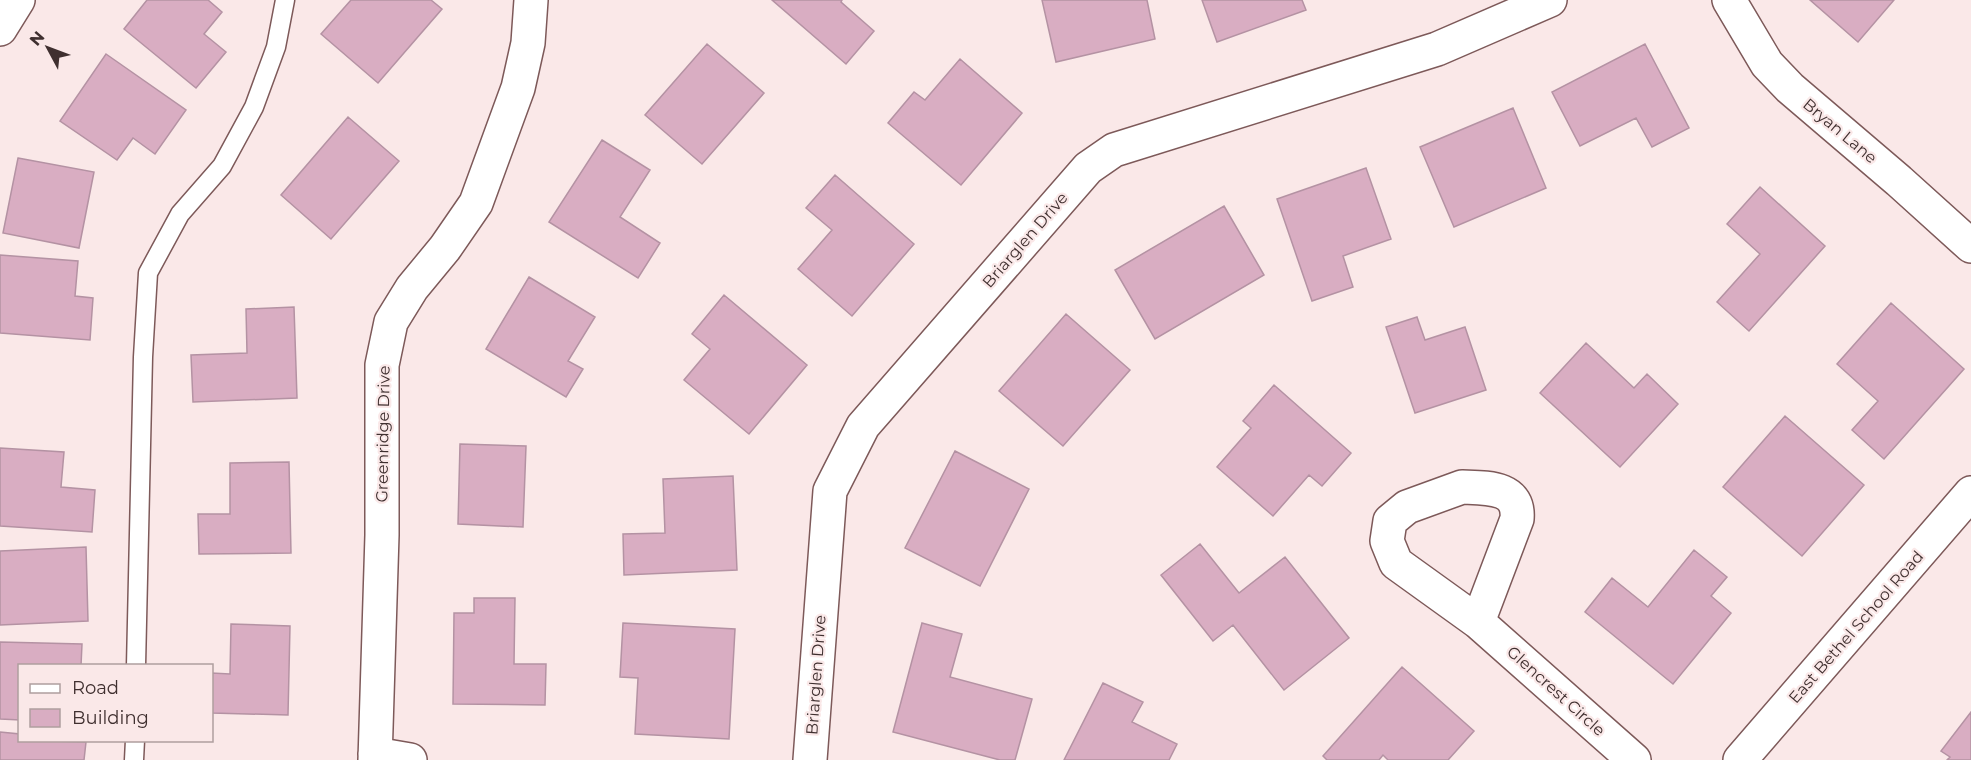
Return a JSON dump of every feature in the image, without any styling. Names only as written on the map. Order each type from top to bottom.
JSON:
[{"type":"street","points":[[0,29],[18,0]]},
{"type":"street","name":"Greenridge Drive","points":[[375,757],[382,536],[382,365],[391,322],[412,288],[445,248],[476,203],[518,88],[528,43],[531,0]]},
{"type":"street","name":"Briarglen Drive","points":[[810,760],[830,491],[863,426],[1088,168],[1114,150],[1437,49],[1550,0]]},
{"type":"street","name":"Bryan Lane","points":[[1729,0],[1767,64],[1790,88],[1971,246]]},
{"type":"street","name":"East Bethel School Road","points":[[1740,760],[1971,493]]},
{"type":"street","name":"Glencrest Circle","points":[[1478,622],[1634,760]]},
{"type":"street","points":[[375,757],[410,760]]},
{"type":"lane","points":[[136,664],[143,357],[148,273],[180,214],[222,166],[254,107],[276,47],[285,0]]},
{"type":"lane","points":[[134,760],[135,742]]},
{"type":"building","points":[[147,0],[208,0],[222,12],[204,34],[226,52],[196,88],[124,29]]},
{"type":"building","points":[[351,0],[431,0],[442,9],[378,83],[321,34]]},
{"type":"building","points":[[772,0],[842,0],[841,2],[874,31],[846,64]]},
{"type":"building","points":[[1042,0],[1147,0],[1155,39],[1056,62]]},
{"type":"building","points":[[1202,0],[1302,0],[1306,10],[1217,42]]},
{"type":"building","points":[[1810,0],[1894,0],[1858,42]]},
{"type":"building","points":[[707,44],[764,93],[702,164],[645,115]]},
{"type":"building","points":[[1645,44],[1689,128],[1652,147],[1636,118],[1580,146],[1552,92]]},
{"type":"building","points":[[106,54],[186,110],[155,154],[133,138],[117,160],[60,121]]},
{"type":"building","points":[[960,59],[1022,113],[961,185],[888,123],[914,92],[925,100]]},
{"type":"building","points":[[1513,108],[1546,188],[1454,227],[1420,147]]},
{"type":"building","points":[[348,117],[399,161],[331,239],[281,195]]},
{"type":"building","points":[[602,140],[650,170],[620,217],[660,243],[638,278],[549,222]]},
{"type":"building","points":[[18,158],[94,172],[79,248],[3,233]]},
{"type":"building","points":[[1366,168],[1391,239],[1343,256],[1353,287],[1312,301],[1277,199]]},
{"type":"building","points":[[835,175],[914,244],[852,316],[798,269],[832,230],[806,208]]},
{"type":"building","points":[[1760,187],[1825,246],[1749,331],[1717,302],[1760,254],[1727,224]]},
{"type":"building","points":[[1224,206],[1264,275],[1155,339],[1115,270]]},
{"type":"building","points":[[0,255],[78,261],[75,296],[93,298],[90,340],[0,333]]},
{"type":"building","points":[[529,277],[595,317],[568,361],[583,369],[566,397],[486,349]]},
{"type":"building","points":[[724,295],[807,365],[749,434],[684,380],[710,349],[692,334]]},
{"type":"building","points":[[1891,303],[1964,369],[1884,459],[1852,430],[1878,401],[1837,364]]},
{"type":"building","points":[[294,307],[297,398],[193,402],[191,355],[247,353],[246,309]]},
{"type":"building","points":[[1066,314],[1130,370],[1063,446],[999,391]]},
{"type":"building","points":[[1417,317],[1425,340],[1465,327],[1486,390],[1415,413],[1386,327]]},
{"type":"building","points":[[1586,343],[1634,388],[1647,374],[1678,404],[1620,467],[1540,393]]},
{"type":"building","points":[[1274,385],[1351,453],[1322,486],[1309,475],[1273,516],[1217,467],[1251,428],[1243,421]]},
{"type":"building","points":[[1785,416],[1864,485],[1802,556],[1723,487]]},
{"type":"building","points":[[460,444],[526,446],[523,527],[458,524]]},
{"type":"building","points":[[0,448],[64,452],[61,487],[95,490],[92,532],[0,526]]},
{"type":"building","points":[[955,451],[1029,489],[980,586],[905,548]]},
{"type":"building","points":[[289,462],[291,553],[199,554],[198,514],[230,514],[230,463]]},
{"type":"building","points":[[733,476],[737,570],[624,575],[623,534],[665,533],[663,479]]},
{"type":"building","points":[[1200,544],[1239,593],[1285,557],[1349,638],[1284,690],[1233,625],[1213,641],[1161,575]]},
{"type":"building","points":[[86,547],[88,621],[0,625],[0,551]]},
{"type":"building","points":[[1694,550],[1727,577],[1711,596],[1731,613],[1673,684],[1585,612],[1612,578],[1648,607]]},
{"type":"building","points":[[474,598],[515,598],[514,664],[546,664],[545,705],[453,704],[454,613],[474,613]]},
{"type":"building","points":[[623,623],[735,629],[729,739],[635,734],[638,678],[620,677]]},
{"type":"building","points":[[922,623],[962,634],[950,677],[1032,699],[1015,760],[1000,760],[893,732]]},
{"type":"building","points":[[231,624],[290,626],[288,715],[213,713],[213,673],[230,674]]},
{"type":"building","points":[[0,642],[82,644],[81,664],[18,664],[18,720],[0,719]]},
{"type":"building","points":[[1402,667],[1474,731],[1448,760],[1388,760],[1383,755],[1379,760],[1327,760],[1323,756]]},
{"type":"building","points":[[1103,683],[1143,702],[1132,722],[1177,744],[1169,760],[1064,760]]},
{"type":"building","points":[[1971,712],[1971,760],[1947,760],[1950,757],[1941,751]]},
{"type":"building","points":[[0,732],[18,734],[18,742],[86,742],[84,760],[0,760]]}]
